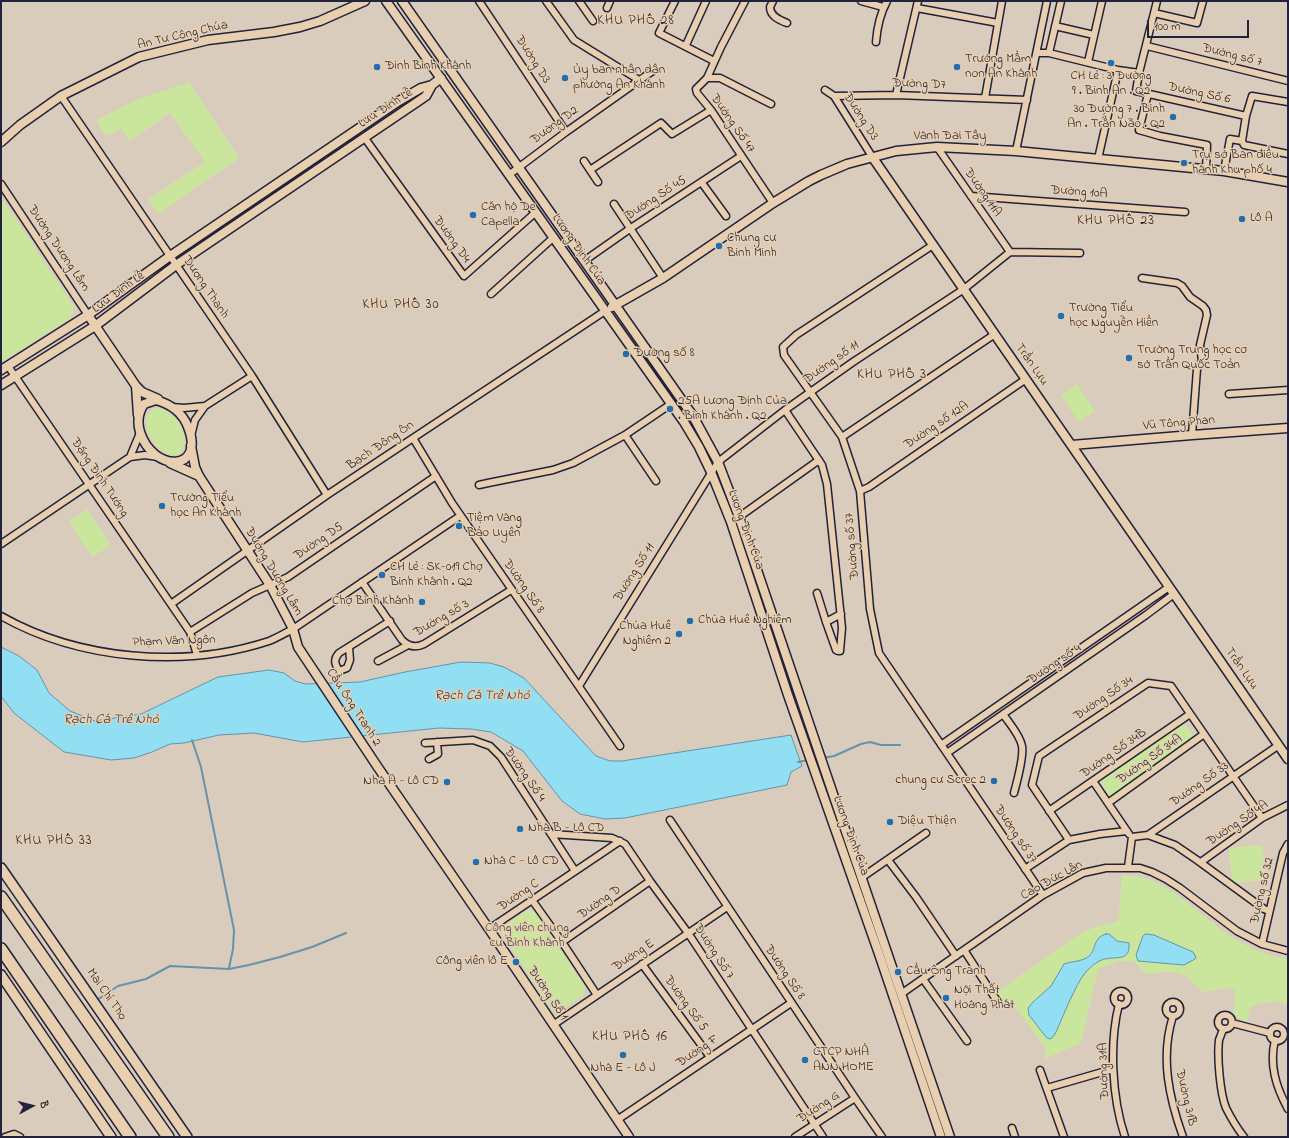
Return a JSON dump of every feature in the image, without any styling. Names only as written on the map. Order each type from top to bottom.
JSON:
[{"type":"highway","points":[[1,896],[168,1137]]},
{"type":"highway","points":[[1,949],[130,1137]]},
{"type":"main road","name":"Mai Chí Thọ","points":[[1,868],[187,1137]]},
{"type":"main road","points":[[1,975],[111,1137]]},
{"type":"street","name":"An Tư Công Chúa","points":[[1,142],[20,125],[61,96],[139,57],[208,40],[274,32],[306,25],[320,21],[365,1]]},
{"type":"street","name":"Lương Định Của","points":[[386,1],[510,174],[684,422],[699,447],[711,472],[731,522],[788,696],[879,954],[941,1137]]},
{"type":"street","name":"Lương Định Của","points":[[402,1],[692,416],[718,462],[739,517],[950,1137]]},
{"type":"street","name":"Đường D3","points":[[479,1],[566,132]]},
{"type":"street","points":[[546,1],[574,40],[639,80]]},
{"type":"street","points":[[579,1],[593,21]]},
{"type":"street","points":[[607,8],[610,1]]},
{"type":"street","points":[[675,1],[660,33],[686,45],[714,61]]},
{"type":"street","points":[[686,45],[706,1]]},
{"type":"street","points":[[707,78],[714,61],[745,1]]},
{"type":"street","points":[[773,1],[770,7],[771,13],[787,23]]},
{"type":"street","points":[[860,1],[884,8]]},
{"type":"street","points":[[876,42],[877,30],[887,1]]},
{"type":"street","points":[[896,95],[918,1]]},
{"type":"street","points":[[985,98],[1002,1]]},
{"type":"street","points":[[1016,150],[1048,1]]},
{"type":"street","points":[[1049,53],[1061,1]]},
{"type":"street","points":[[1088,62],[1102,1]]},
{"type":"street","points":[[1148,94],[1136,91],[1157,1]]},
{"type":"street","points":[[1154,13],[1197,23],[1203,1]]},
{"type":"street","points":[[917,8],[998,23]]},
{"type":"street","points":[[1055,26],[1094,35]]},
{"type":"street","name":"Đường số 7","points":[[1146,46],[1288,81]]},
{"type":"street","points":[[1037,53],[1049,53],[1118,70],[1139,73]]},
{"type":"street","name":"Đường D2","points":[[510,174],[566,132],[654,70]]},
{"type":"street","points":[[1098,159],[1118,70]]},
{"type":"street","points":[[432,85],[441,78]]},
{"type":"street","name":"Đường Số 47","points":[[772,104],[720,78],[707,78],[696,89],[697,93],[711,110],[773,203]]},
{"type":"street","name":"Lưu Đình Lễ","points":[[1,385],[95,326],[176,266],[426,96],[432,85]]},
{"type":"street","name":"Lưu Đình Lễ","points":[[4,368],[88,314],[170,256],[399,101],[421,88],[432,85]]},
{"type":"street","name":"Đường D3","points":[[826,90],[834,96],[873,158]]},
{"type":"street","name":"Đường Số 6","points":[[1206,170],[1207,145],[1160,136],[1139,130],[1148,94],[1246,116]]},
{"type":"street","name":"Đường D7","points":[[834,96],[896,95],[1027,100]]},
{"type":"street","name":"Dương Thanh","points":[[61,96],[252,376],[327,495]]},
{"type":"street","name":"Đường Số 6","points":[[1242,141],[1246,116],[1252,96],[1288,102]]},
{"type":"street","points":[[590,170],[661,123],[672,134],[711,110]]},
{"type":"street","name":"Đường D4","points":[[364,137],[464,276],[536,212]]},
{"type":"street","points":[[1224,171],[1230,139],[1242,141],[1244,145],[1288,154]]},
{"type":"street","name":"Vành Đai Tây","points":[[605,311],[663,278],[773,203],[821,174],[853,163],[910,149],[937,147],[1016,150],[1224,171],[1288,182]]},
{"type":"street","name":"Đường 11A","points":[[937,147],[1010,252]]},
{"type":"street","name":"Đường Số 45","points":[[584,261],[631,228],[741,156]]},
{"type":"street","name":"Trần Lựu","points":[[873,158],[1288,759]]},
{"type":"street","points":[[584,161],[598,182]]},
{"type":"street","points":[[702,182],[726,216]]},
{"type":"street","name":"Đường Dương Lâm","points":[[1,184],[136,386],[142,392],[162,402]]},
{"type":"street","name":"Đường 10A","points":[[971,196],[1186,212]]},
{"type":"street","points":[[614,204],[663,278]]},
{"type":"street","points":[[491,294],[554,237]]},
{"type":"street","name":"Đường số 37","points":[[933,245],[796,335],[783,347],[784,355],[842,437],[860,491],[870,609],[879,653],[1043,895]]},
{"type":"street","points":[[964,289],[1010,252],[1080,253]]},
{"type":"street","points":[[1142,278],[1177,283],[1182,286],[1190,296],[1206,310],[1207,315],[1200,345],[1202,361],[1197,369],[1192,435]]},
{"type":"street","name":"Đường số 11","points":[[718,462],[810,392],[964,289]]},
{"type":"street","name":"Bạch Đông Ôn","points":[[171,604],[327,495],[605,311]]},
{"type":"street","points":[[842,437],[995,334]]},
{"type":"street","name":"Đặng Đình Tướng","points":[[4,368],[16,375],[190,632],[197,655]]},
{"type":"street","points":[[166,461],[176,463],[187,456],[191,446],[191,436],[195,420],[205,406],[252,376]]},
{"type":"street","name":"Đường số 12A","points":[[860,491],[1026,379]]},
{"type":"street","points":[[136,386],[140,433],[149,450],[158,457],[199,476]]},
{"type":"street","points":[[1229,394],[1288,390]]},
{"type":"street","points":[[138,419],[140,409],[144,404],[152,400],[162,402],[172,407],[182,416],[187,424],[191,436]]},
{"type":"street","points":[[479,485],[553,470],[573,463],[625,435],[671,404]]},
{"type":"street","points":[[172,407],[184,408],[205,406]]},
{"type":"street","points":[[785,410],[822,465],[827,484],[841,614],[842,628],[839,651],[836,650],[818,593]]},
{"type":"street","name":"Vũ Tông Phan","points":[[1072,445],[1288,428]]},
{"type":"street","points":[[130,457],[140,433]]},
{"type":"street","points":[[625,435],[656,481]]},
{"type":"street","name":"Đường Số 8","points":[[413,438],[460,516],[620,746]]},
{"type":"street","name":"Đường Dương Lâm","points":[[191,446],[195,467],[199,476],[270,585],[294,629],[298,647],[309,662]]},
{"type":"street","points":[[1,544],[130,457],[145,454],[158,457]]},
{"type":"street","points":[[739,517],[819,460]]},
{"type":"street","name":"Đường Số 11","points":[[579,686],[718,462]]},
{"type":"street","name":"Đường D5","points":[[190,632],[252,593],[288,577],[436,476]]},
{"type":"street","name":"Phạm Văn Ngôn","points":[[1,616],[15,624],[62,642],[104,652],[144,657],[217,653],[262,642],[294,629],[460,516]]},
{"type":"street","name":"Đường số 3","points":[[362,582],[402,640],[408,645],[416,647],[424,644],[512,590]]},
{"type":"street","name":"Đường số 4","points":[[946,753],[1146,615],[1172,590]]},
{"type":"street","name":"Đường số 4","points":[[941,745],[1172,590]]},
{"type":"street","points":[[826,622],[841,614]]},
{"type":"street","points":[[349,647],[390,621]]},
{"type":"street","points":[[378,661],[408,645]]},
{"type":"street","name":"Cầu Ông Tranh 2","points":[[309,662],[377,766]]},
{"type":"street","name":"Đường Số 34","points":[[1069,840],[1032,785],[1039,756],[1148,683],[1171,686],[1262,818]]},
{"type":"street","points":[[1003,714],[1022,747],[1014,793]]},
{"type":"street","name":"Đường Số 34B","points":[[1049,811],[1190,714]]},
{"type":"street","name":"Đường Số 34A","points":[[1108,803],[1204,734]]},
{"type":"street","name":"Đường Số 4","points":[[426,743],[473,740],[490,746],[501,757],[575,871]]},
{"type":"street","points":[[430,759],[438,754],[437,742]]},
{"type":"street","name":"Đường Số 33","points":[[1132,837],[1148,835],[1279,745]]},
{"type":"street","name":"Đường Số 1","points":[[377,766],[489,929],[628,1137]]},
{"type":"street","points":[[1093,781],[1132,837],[1128,868]]},
{"type":"street","name":"Đường Số 4A","points":[[1201,862],[1262,818],[1288,806]]},
{"type":"street","name":"Đường Số 8","points":[[670,820],[854,1098],[882,1137]]},
{"type":"street","points":[[1025,869],[1069,840],[1100,834],[1128,832]]},
{"type":"street","points":[[861,878],[926,833]]},
{"type":"street","points":[[551,834],[612,838],[620,842]]},
{"type":"street","points":[[1148,835],[1175,845],[1201,862],[1264,909],[1269,911]]},
{"type":"street","name":"Đường C","points":[[489,929],[620,842]]},
{"type":"street","name":"Đường Số 7","points":[[620,842],[625,844],[688,933],[823,1137]]},
{"type":"street","name":"Đường số 32","points":[[1262,944],[1283,853],[1288,844]]},
{"type":"street","points":[[888,860],[916,897],[956,956]]},
{"type":"street","points":[[1280,867],[1288,866]]},
{"type":"street","name":"Cao Đức Lân","points":[[901,994],[1043,895],[1083,873],[1106,868],[1140,868],[1166,879],[1237,931],[1262,944],[1288,951]]},
{"type":"street","name":"Đường D","points":[[562,942],[650,881]]},
{"type":"street","points":[[532,900],[597,995]]},
{"type":"street","name":"Đường E","points":[[553,1025],[727,907]]},
{"type":"street","points":[[964,950],[1000,1004]]},
{"type":"street","name":"Đường Số 5","points":[[642,964],[710,1057]]},
{"type":"street","points":[[923,978],[967,1041]]},
{"type":"street","name":"Đường F","points":[[617,1120],[791,1002]]},
{"type":"street","name":"Đường 31A","points":[[1119,1004],[1116,1016],[1113,1069],[1116,1102],[1125,1137]]},
{"type":"street","name":"Đường 31B","points":[[1173,1016],[1167,1042],[1167,1077],[1172,1102],[1183,1137]]},
{"type":"street","points":[[1223,1029],[1218,1022],[1221,1016],[1228,1016],[1232,1023]]},
{"type":"street","points":[[1223,1029],[1230,1027],[1232,1023]]},
{"type":"street","points":[[1232,1023],[1270,1032]]},
{"type":"street","points":[[1270,1032],[1274,1028],[1279,1027],[1286,1036],[1275,1040]]},
{"type":"street","points":[[1223,1029],[1219,1040],[1222,1094],[1226,1108],[1244,1137]]},
{"type":"street","points":[[1270,1032],[1271,1037],[1275,1040]]},
{"type":"street","points":[[1275,1040],[1272,1051],[1273,1071],[1279,1091],[1288,1109]]},
{"type":"street","points":[[1047,1088],[1113,1069]]},
{"type":"street","points":[[1040,1070],[1064,1137]]},
{"type":"street","name":"Đường G","points":[[795,1137],[854,1098]]},
{"type":"street","points":[[1012,1128],[1015,1137]]},
{"type":"street","points":[[6,1137],[14,1134],[20,1137]]},
{"type":"green space","points":[[189,82],[239,158],[158,214],[149,199],[205,162],[170,113],[130,141],[121,129],[106,136],[96,120],[141,98]]},
{"type":"green space","points":[[1,197],[74,307],[69,319],[1,362]]},
{"type":"green space","points":[[1077,384],[1095,411],[1079,422],[1061,395]]},
{"type":"green space","points":[[155,408],[162,409],[169,413],[176,419],[180,426],[184,441],[183,449],[178,455],[170,455],[161,450],[148,432],[146,418],[149,412]]},
{"type":"green space","points":[[87,509],[111,545],[92,557],[69,522]]},
{"type":"green space","points":[[1184,723],[1194,737],[1110,796],[1100,782]]},
{"type":"green space","points":[[1262,845],[1266,880],[1232,883],[1229,848]]},
{"type":"green space","points":[[1122,875],[1136,876],[1162,886],[1174,893],[1227,934],[1243,944],[1269,955],[1288,959],[1288,1004],[1273,1001],[1251,1006],[1247,1022],[1233,1015],[1236,990],[1227,988],[1202,992],[1190,979],[1178,973],[1165,972],[1147,974],[1133,961],[1118,961],[1098,969],[1081,1043],[1044,1059],[1046,1049],[1012,1003],[1005,1007],[997,992],[1081,933],[1118,921]]},
{"type":"green space","name":"Công viên chung cư Bình Khánh","points":[[529,909],[536,912],[585,987],[584,995],[560,1011],[552,1010],[502,934],[503,927]]},
{"type":"water","name":"Rạch Cá Trê Nhỏ","points":[[1,647],[19,656],[37,670],[49,693],[70,711],[95,721],[141,714],[218,677],[269,670],[284,673],[295,681],[305,684],[360,682],[461,662],[490,663],[504,667],[524,678],[596,756],[610,761],[622,761],[791,735],[802,766],[791,772],[787,785],[625,818],[605,819],[580,814],[562,801],[523,751],[491,732],[471,729],[439,728],[303,742],[254,733],[219,735],[184,743],[170,744],[134,758],[111,760],[64,752],[14,713],[1,696]]},
{"type":"water","points":[[1109,934],[1117,941],[1129,943],[1128,953],[1122,957],[1101,960],[1085,973],[1075,989],[1055,1034],[1049,1039],[1029,1015],[1028,1008],[1051,986],[1064,964],[1089,956],[1099,938]]},
{"type":"water","points":[[1146,934],[1154,935],[1193,952],[1196,957],[1184,965],[1138,961],[1136,955],[1143,936]]},
{"type":"waterway","points":[[192,740],[201,767],[234,930],[233,949],[229,968]]},
{"type":"waterway","name":"Rạch Cá Trê Nhỏ","points":[[823,758],[834,756],[861,744],[870,742],[881,745],[900,745]]},
{"type":"waterway","name":"Rạch Cá Trê Nhỏ","points":[[798,762],[809,760]]},
{"type":"waterway","points":[[97,1000],[118,986],[146,979],[170,966],[229,969],[280,957],[312,947],[346,933]]},
{"type":"place","name":"CH Lẻ : 3 Đường 9 . Bình An . Q2","points":[[1111,63]]},
{"type":"place","name":"Đình Bình Khánh","points":[[377,67]]},
{"type":"place","name":"Trường Mầm non An Khánh","points":[[957,67]]},
{"type":"place","name":"Ủy ban nhân dân phường An Khánh","points":[[565,78]]},
{"type":"place","name":"30 Đường 7 . Bình An . Trần Não . Q2","points":[[1173,117]]},
{"type":"place","name":"Trụ sở Ban điều hành Khu phố 4","points":[[1184,163]]},
{"type":"place","name":"Căn hộ De Capella","points":[[473,215]]},
{"type":"place","name":"Lô A","points":[[1242,219]]},
{"type":"place","name":"Chung cư Bình Minh","points":[[719,246]]},
{"type":"place","name":"Trường Tiểu học Nguyễn Hiền","points":[[1061,316]]},
{"type":"place","name":"Đường số 8","points":[[626,354]]},
{"type":"place","name":"Trường Trung học cơ sở Trần Quốc Toản","points":[[1129,358]]},
{"type":"place","name":"25A Lương Định Của . Bình Khánh . Q2","points":[[670,409]]},
{"type":"place","name":"Trường Tiểu học An Khánh","points":[[162,506]]},
{"type":"place","name":"Tiệm Vàng Bảo Uyên","points":[[459,526]]},
{"type":"place","name":"CH Lẻ : SK-019 Chợ Bình Khánh . Q2","points":[[382,575]]},
{"type":"place","name":"Chợ Bình Khánh","points":[[422,602]]},
{"type":"place","name":"Chùa Huê Nghiêm","points":[[690,621]]},
{"type":"place","name":"Chùa Huê Nghiêm 2","points":[[679,634]]},
{"type":"place","name":"chung cư Screc 2","points":[[994,781]]},
{"type":"place","name":"Nhà A - Lô CD","points":[[447,782]]},
{"type":"place","name":"Diệu Thiện","points":[[890,822]]},
{"type":"place","name":"Nhà B - Lô CD","points":[[520,829]]},
{"type":"place","name":"Nhà C - Lô CD","points":[[476,862]]},
{"type":"place","name":"Công viên lô E","points":[[516,962]]},
{"type":"place","name":"Cầu Ông Tranh","points":[[898,972]]},
{"type":"place","name":"Nội Thất Hoàng Phát","points":[[946,998]]},
{"type":"place","name":"Nhà E - Lô J","points":[[623,1055]]},
{"type":"place","name":"CTCP NHÀ ANN HOME","points":[[805,1060]]},
{"type":"district","name":"KHU PHỐ 28","points":[[636,22]]},
{"type":"district","name":"KHU PHỐ 23","points":[[1116,222]]},
{"type":"district","name":"KHU PHỐ 30","points":[[401,306]]},
{"type":"district","name":"KHU PHỐ 3","points":[[892,376]]},
{"type":"district","name":"KHU PHỐ 33","points":[[54,842]]},
{"type":"district","name":"KHU PHỐ 16","points":[[630,1038]]}]
